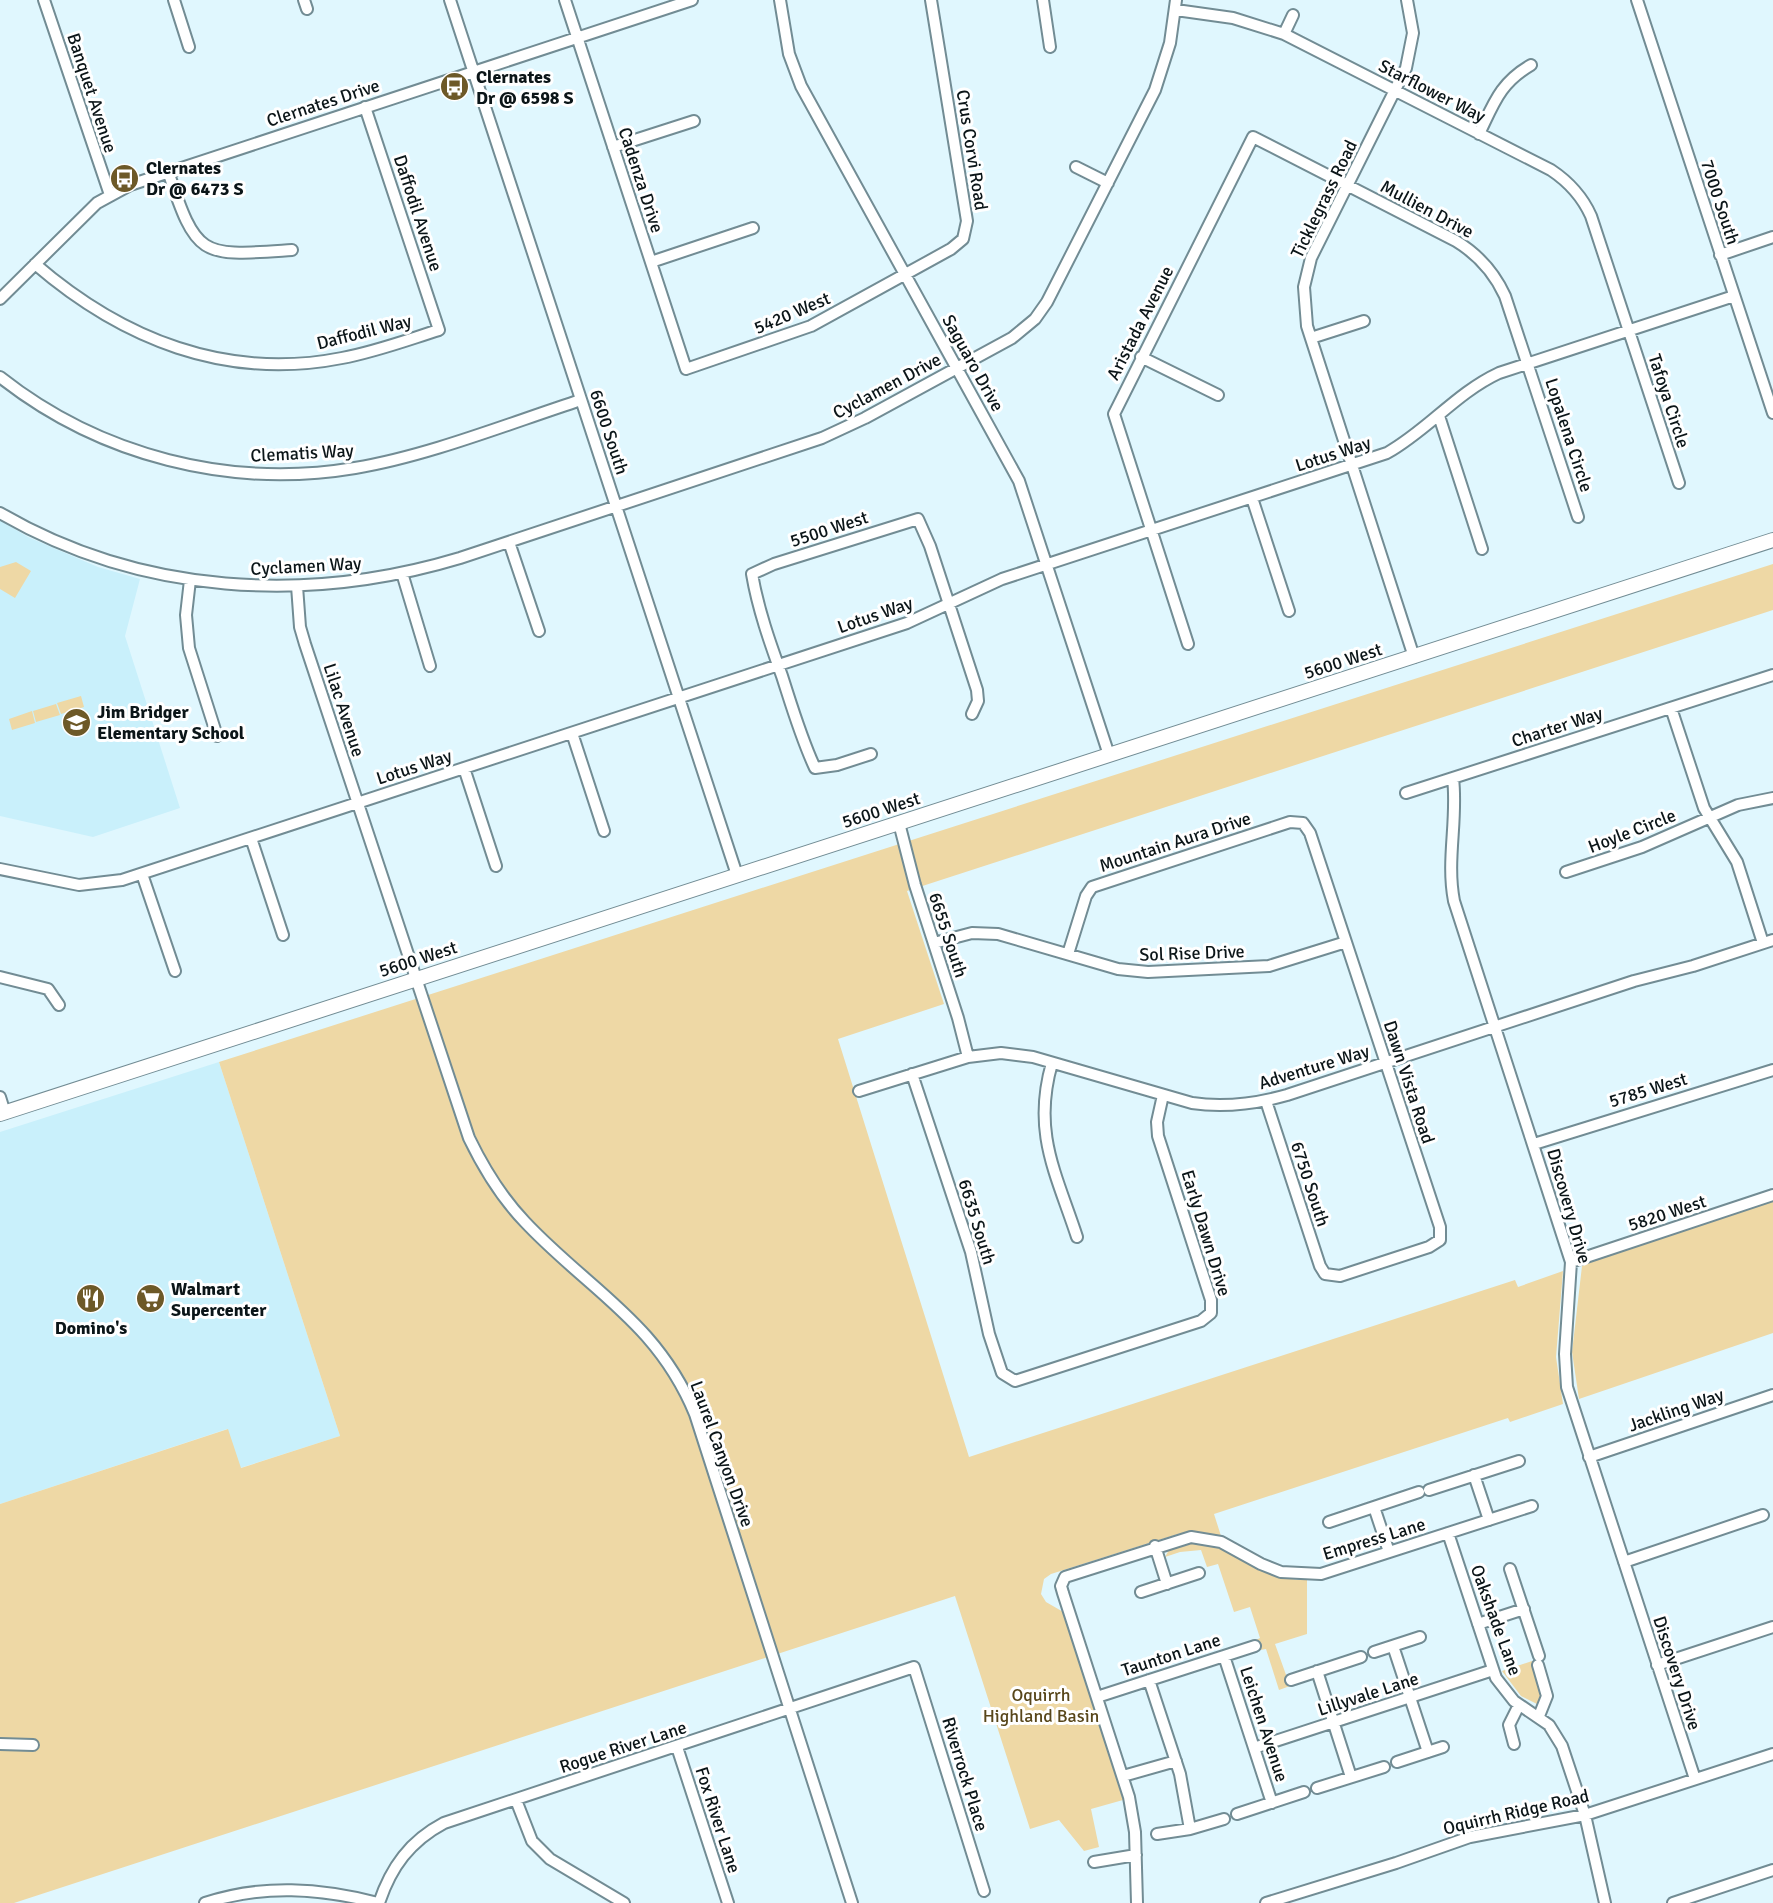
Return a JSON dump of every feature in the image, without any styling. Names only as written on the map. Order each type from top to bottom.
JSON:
[{"type":"main road","name":"5600 West","points":[[3,1114],[1773,540]]},
{"type":"street","name":"Banquet Avenue","points":[[44,0],[110,195]]},
{"type":"street","points":[[174,0],[189,47]]},
{"type":"street","name":"6600 South","points":[[450,0],[737,875]]},
{"type":"street","name":"Cadenza Drive","points":[[565,0],[686,369]]},
{"type":"street","name":"Clernates Drive","points":[[0,299],[92,207],[110,195],[168,171],[692,0]]},
{"type":"street","name":"Saguaro Drive","points":[[780,0],[789,54],[801,86],[1019,481],[1109,755]]},
{"type":"street","name":"Crus Corvi Road","points":[[906,274],[958,244],[967,227],[931,0]]},
{"type":"street","points":[[1043,0],[1050,47]]},
{"type":"street","name":"Ticklegrass Road","points":[[1407,0],[1412,21],[1412,45],[1406,68],[1311,258],[1305,277],[1304,306],[1311,338],[1414,657]]},
{"type":"street","name":"7000 South","points":[[1637,0],[1773,413]]},
{"type":"street","name":"Starflower Way","points":[[1176,5],[1233,18],[1284,34],[1479,134],[1567,175],[1590,216],[1628,330]]},
{"type":"street","name":"Cyclamen Drive","points":[[616,506],[822,438],[866,418],[1012,338],[1035,319],[1155,90],[1168,51],[1176,5]]},
{"type":"street","points":[[1284,34],[1293,15]]},
{"type":"street","points":[[1479,134],[1501,89],[1515,75],[1531,65]]},
{"type":"street","name":"Daffodil Avenue","points":[[365,107],[439,330]]},
{"type":"street","points":[[613,147],[694,121]]},
{"type":"street","name":"Mullien Drive","points":[[1253,137],[1456,241],[1482,261],[1505,296],[1528,363]]},
{"type":"street","name":"Aristada Avenue","points":[[1188,644],[1114,414],[1253,137]]},
{"type":"street","points":[[1076,167],[1108,183]]},
{"type":"street","points":[[168,171],[188,228],[205,245],[221,252],[236,254],[292,250]]},
{"type":"street","points":[[651,262],[753,228]]},
{"type":"street","points":[[1720,255],[1773,237]]},
{"type":"street","name":"Daffodil Way","points":[[35,264],[78,299],[119,324],[159,342],[223,359],[284,364],[327,360],[367,352],[439,330]]},
{"type":"street","name":"5420 West","points":[[686,369],[811,326],[906,274]]},
{"type":"street","name":"Lotus Way","points":[[0,869],[88,885],[106,884],[907,623],[1002,579],[1352,465],[1395,448],[1481,381],[1528,363],[1734,296]]},
{"type":"street","points":[[1311,338],[1364,321]]},
{"type":"street","name":"Tafoya Circle","points":[[1628,330],[1679,483]]},
{"type":"street","points":[[1141,357],[1218,395]]},
{"type":"street","name":"Lopalena Circle","points":[[1528,363],[1578,517]]},
{"type":"street","name":"Clematis Way","points":[[0,377],[48,411],[109,441],[195,467],[264,475],[314,473],[379,463],[581,400]]},
{"type":"street","points":[[1439,416],[1482,549]]},
{"type":"street","points":[[1252,498],[1288,611]]},
{"type":"street","name":"Cyclamen Way","points":[[0,513],[42,535],[97,557],[147,572],[190,580],[243,585],[297,586],[345,583],[402,573],[509,542],[616,506]]},
{"type":"street","name":"5500 West","points":[[778,665],[756,599],[752,574],[795,557],[918,519],[949,602]]},
{"type":"street","points":[[509,542],[539,632]]},
{"type":"street","points":[[402,573],[430,666]]},
{"type":"street","points":[[190,580],[186,615],[189,648],[217,735]]},
{"type":"street","name":"Lilac Avenue","points":[[297,586],[302,635],[415,979]]},
{"type":"street","points":[[949,602],[977,690],[978,701],[972,714]]},
{"type":"street","points":[[778,665],[804,745],[815,768],[837,765],[871,754]]},
{"type":"street","name":"Charter Way","points":[[1406,793],[1773,675]]},
{"type":"street","points":[[1671,708],[1708,818],[1737,862],[1768,941]]},
{"type":"street","points":[[572,733],[604,831]]},
{"type":"street","points":[[464,768],[496,866]]},
{"type":"street","name":"Discovery Drive","points":[[1453,778],[1455,798],[1451,887],[1571,1262],[1565,1370],[1589,1457],[1695,1779]]},
{"type":"street","name":"Hoyle Circle","points":[[1566,872],[1642,847],[1738,805],[1773,798]]},
{"type":"street","name":"Mountain Aura Drive","points":[[1068,954],[1086,896],[1092,887],[1290,822],[1303,823]]},
{"type":"street","name":"6655 South","points":[[899,823],[968,1057]]},
{"type":"street","name":"Dawn Vista Road","points":[[1303,823],[1310,833],[1440,1227],[1441,1237],[1429,1247],[1337,1276],[1327,1275]]},
{"type":"street","points":[[251,838],[283,935]]},
{"type":"street","points":[[142,874],[175,971]]},
{"type":"street","name":"Sol Rise Drive","points":[[934,944],[964,934],[992,933],[1133,971],[1256,968],[1281,963],[1346,942]]},
{"type":"street","name":"Adventure Way","points":[[860,1091],[968,1057],[990,1053],[1011,1053],[1163,1095],[1215,1106],[1266,1101],[1634,981],[1672,972],[1768,941]]},
{"type":"street","points":[[0,977],[48,989],[59,1005]]},
{"type":"street","name":"Laurel Canyon Drive","points":[[415,979],[463,1122],[477,1154],[495,1185],[530,1227],[644,1330],[664,1356],[681,1384],[694,1414],[852,1903]]},
{"type":"street","points":[[1052,1063],[1045,1095],[1043,1125],[1077,1237]]},
{"type":"street","name":"5785 West","points":[[1534,1144],[1773,1070]]},
{"type":"street","name":"6635 South","points":[[912,1074],[971,1252],[989,1334],[1002,1373],[1009,1379]]},
{"type":"street","name":"Early Dawn Drive","points":[[1009,1379],[1018,1380],[1033,1376],[1201,1321],[1211,1313],[1212,1303],[1158,1136],[1157,1122],[1163,1095]]},
{"type":"street","points":[[0,1097],[3,1114]]},
{"type":"street","name":"6750 South","points":[[1266,1101],[1320,1266],[1327,1275]]},
{"type":"street","name":"5820 West","points":[[1571,1262],[1773,1195]]},
{"type":"street","name":"Jackling Way","points":[[1589,1457],[1773,1395]]},
{"type":"street","points":[[1329,1522],[1519,1461]]},
{"type":"street","points":[[1474,1475],[1489,1520]]},
{"type":"street","name":"Empress Lane","points":[[1097,1697],[1061,1586],[1065,1577],[1070,1574],[1185,1537],[1205,1537],[1226,1544],[1268,1568],[1304,1574],[1329,1572],[1532,1506]]},
{"type":"street","points":[[1374,1507],[1389,1552]]},
{"type":"street","points":[[1624,1562],[1762,1515]]},
{"type":"street","name":"Oakshade Lane","points":[[1448,1533],[1500,1685],[1519,1705],[1539,1716],[1560,1741],[1585,1815],[1605,1903]]},
{"type":"street","points":[[1155,1546],[1167,1584]]},
{"type":"street","points":[[1510,1569],[1524,1609],[1547,1696],[1539,1716]]},
{"type":"street","points":[[1141,1592],[1199,1573]]},
{"type":"street","points":[[1478,1624],[1524,1609]]},
{"type":"street","points":[[1657,1665],[1773,1627]]},
{"type":"street","points":[[1374,1652],[1420,1637]]},
{"type":"street","name":"Taunton Lane","points":[[1097,1697],[1255,1646]]},
{"type":"street","points":[[1393,1646],[1428,1752]]},
{"type":"street","name":"Leichen Avenue","points":[[1224,1656],[1272,1803]]},
{"type":"street","points":[[1291,1680],[1361,1657]]},
{"type":"street","name":"Rogue River Lane","points":[[379,1903],[385,1885],[400,1859],[428,1832],[444,1823],[914,1667]]},
{"type":"street","name":"Riverrock Place","points":[[914,1667],[984,1891]]},
{"type":"street","name":"Lillyvale Lane","points":[[1254,1748],[1493,1670]]},
{"type":"street","points":[[1317,1671],[1351,1777]]},
{"type":"street","points":[[1149,1680],[1176,1761],[1190,1829]]},
{"type":"street","points":[[1097,1697],[1123,1776],[1133,1820],[1137,1903]]},
{"type":"street","points":[[1514,1744],[1510,1722],[1519,1705]]},
{"type":"street","points":[[0,1744],[33,1745]]},
{"type":"street","name":"Fox River Lane","points":[[677,1747],[728,1903]]},
{"type":"street","points":[[1397,1762],[1443,1747]]},
{"type":"street","name":"Oquirrh Ridge Road","points":[[1266,1903],[1470,1837],[1585,1815],[1773,1754]]},
{"type":"street","points":[[1123,1776],[1176,1761]]},
{"type":"street","points":[[1317,1788],[1384,1767]]},
{"type":"street","points":[[1237,1814],[1304,1792]]},
{"type":"street","points":[[516,1800],[532,1841],[550,1859],[624,1903]]},
{"type":"street","points":[[1157,1834],[1190,1829],[1224,1819]]},
{"type":"street","points":[[1094,1862],[1136,1855]]},
{"type":"street","points":[[1673,1903],[1695,1900],[1773,1870]]},
{"type":"street","points":[[206,1903],[246,1892],[306,1889],[343,1894],[379,1903]]},
{"type":"shaded area","name":"Jim Bridger Elementary School","points":[[0,520],[28,537],[98,567],[140,579],[125,636],[180,808],[93,837],[0,816]]},
{"type":"shaded area","points":[[219,1062],[340,1436],[240,1468],[227,1429],[0,1504],[0,1132]]},
{"type":"green space","points":[[16,562],[31,571],[15,598],[0,589],[0,567]]},
{"type":"green space","name":"Oquirrh Highland Basin","points":[[1773,564],[1773,610],[907,891],[944,1004],[838,1039],[969,1457],[1515,1280],[1518,1287],[1563,1271],[1556,1357],[1563,1404],[1510,1422],[1508,1418],[1214,1514],[1221,1536],[1201,1532],[1181,1533],[1051,1574],[1044,1579],[1041,1594],[1046,1602],[1065,1613],[1123,1800],[1091,1809],[1099,1847],[1084,1851],[1059,1820],[1030,1829],[955,1596],[14,1903],[0,1903],[0,1504],[228,1429],[241,1468],[340,1436],[219,1062]]},
{"type":"green space","points":[[81,696],[84,707],[61,714],[57,703]]},
{"type":"green space","points":[[56,704],[60,715],[36,722],[33,711]]},
{"type":"green space","points":[[32,711],[35,723],[12,730],[9,719]]},
{"type":"green space","points":[[1773,1201],[1773,1333],[1579,1399],[1572,1352],[1582,1266],[1588,1261]]},
{"type":"green space","points":[[1193,1543],[1221,1548],[1260,1568],[1289,1579],[1307,1580],[1307,1634],[1275,1644],[1290,1686],[1279,1690],[1266,1649],[1260,1650],[1256,1640],[1260,1638],[1250,1607],[1234,1612],[1218,1564],[1207,1567],[1201,1550],[1180,1552],[1165,1557],[1170,1548]]},
{"type":"green space","points":[[1532,1661],[1543,1696],[1539,1705],[1521,1696],[1502,1671]]},
{"type":"place","name":"Clernates Dr @ 6598 S","points":[[455,87]]},
{"type":"place","name":"Clernates Dr @ 6473 S","points":[[125,178]]},
{"type":"place","name":"Jim Bridger Elementary School","points":[[76,722]]},
{"type":"place","name":"Domino's","points":[[91,1299]]},
{"type":"place","name":"Walmart Supercenter","points":[[150,1299]]}]
